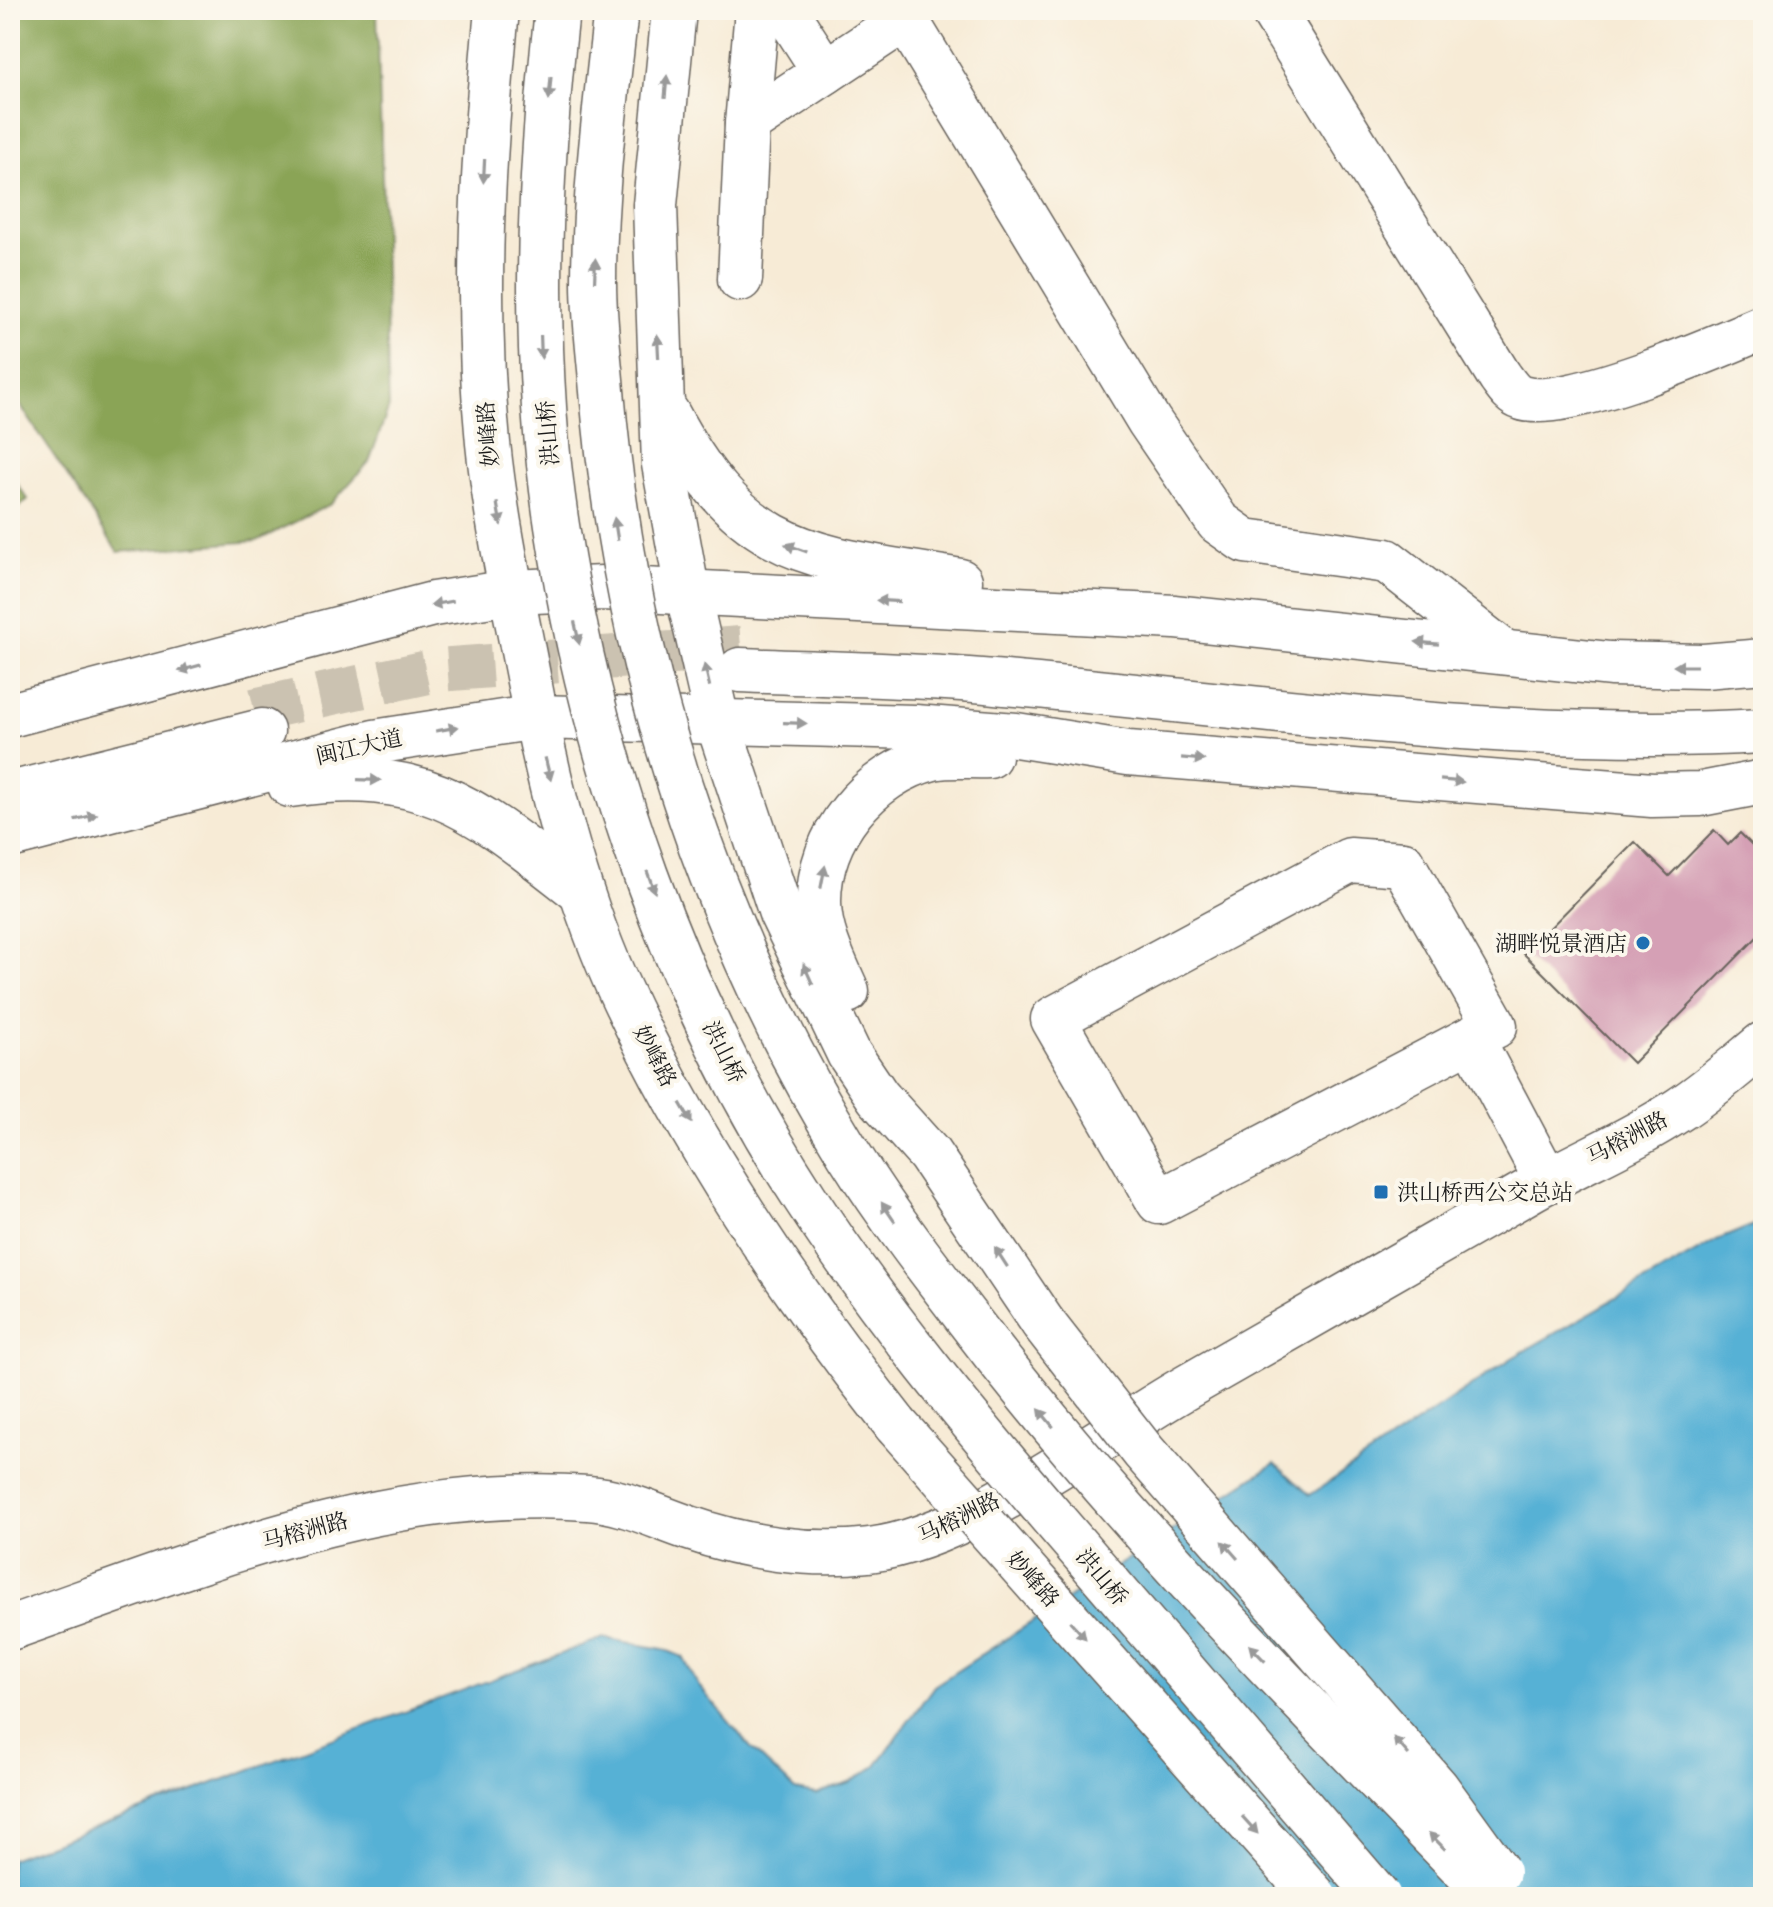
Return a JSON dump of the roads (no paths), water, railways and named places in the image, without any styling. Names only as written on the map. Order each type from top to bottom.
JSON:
[{"type":"main road","name":"妙峰路","points":[[497,10],[483,189],[483,333],[488,441],[511,592],[536,717],[581,892],[616,981],[653,1055],[751,1225],[853,1370],[896,1425],[1315,1897]]},
{"type":"main road","name":"洪山桥","points":[[557,10],[542,188],[540,270],[541,349],[556,522],[586,674],[612,766],[644,865],[687,975],[757,1115],[802,1193],[847,1260],[945,1391],[1379,1897]]},
{"type":"main road","points":[[616,10],[597,195],[594,286],[615,524],[649,686],[673,769],[764,997],[805,1079],[852,1158],[946,1291],[1049,1422],[1172,1565],[1491,1897]]},
{"type":"main road","points":[[674,10],[655,205],[664,464],[687,590],[717,720],[781,913],[814,988],[849,1054],[878,1097],[929,1154]]},
{"type":"main road","points":[[740,279],[747,124],[757,10]]},
{"type":"main road","points":[[785,10],[825,72]]},
{"type":"main road","points":[[1272,10],[1500,377],[1521,398],[1551,399],[1647,375],[1763,327]]},
{"type":"main road","points":[[747,124],[825,72],[903,14],[1149,421],[1218,522],[1245,541],[1387,561],[1501,650]]},
{"type":"main road","points":[[661,401],[692,459],[719,494],[745,519],[781,543],[854,564],[1175,617]]},
{"type":"main road","points":[[10,715],[312,633],[433,604],[511,592],[687,590],[1175,617],[1610,664],[1665,666],[1763,661]]},
{"type":"main road","points":[[1763,706],[1609,715],[1095,669],[740,659],[1308,714],[1540,732],[1688,736],[1763,731]]},
{"type":"main road","name":"闽江大道","points":[[10,836],[374,742],[536,717],[717,720],[1016,735],[1128,753]]},
{"type":"main road","points":[[10,771],[258,721],[10,794]]},
{"type":"main road","points":[[1516,1897],[1437,1788],[1143,1451],[1043,1323],[929,1154],[835,964],[824,932],[819,904],[832,843],[847,816],[870,791],[900,770],[935,758],[1128,753],[1652,795],[1701,794],[1757,786]]},
{"type":"main road","points":[[153,801],[343,779],[394,781],[427,789],[453,801],[581,892]]},
{"type":"main road","points":[[1350,860],[1403,864],[1495,1026],[1472,1039],[1159,1202],[1053,1019],[1350,860]]},
{"type":"main road","points":[[1472,1039],[1547,1181]]},
{"type":"main road","name":"马榕洲路","points":[[10,1628],[244,1547],[341,1520],[457,1501],[553,1495],[603,1499],[694,1530],[743,1543],[791,1550],[834,1553],[912,1542],[990,1505],[1178,1392],[1547,1181],[1676,1112],[1763,1044]]},
{"type":"water","points":[[1763,1221],[1763,1897],[10,1897],[10,1859],[603,1638],[663,1649],[683,1657],[698,1685],[752,1749],[795,1790],[816,1794],[849,1783],[876,1766],[934,1686],[1275,1463],[1310,1495],[1512,1358],[1717,1240]]},
{"type":"tunnel","points":[[254,710],[437,670],[741,648]]},
{"type":"place","name":"湖畔悦景酒店","points":[[1643,943]]},
{"type":"place","name":"洪山桥西公交总站","points":[[1381,1192]]}]
